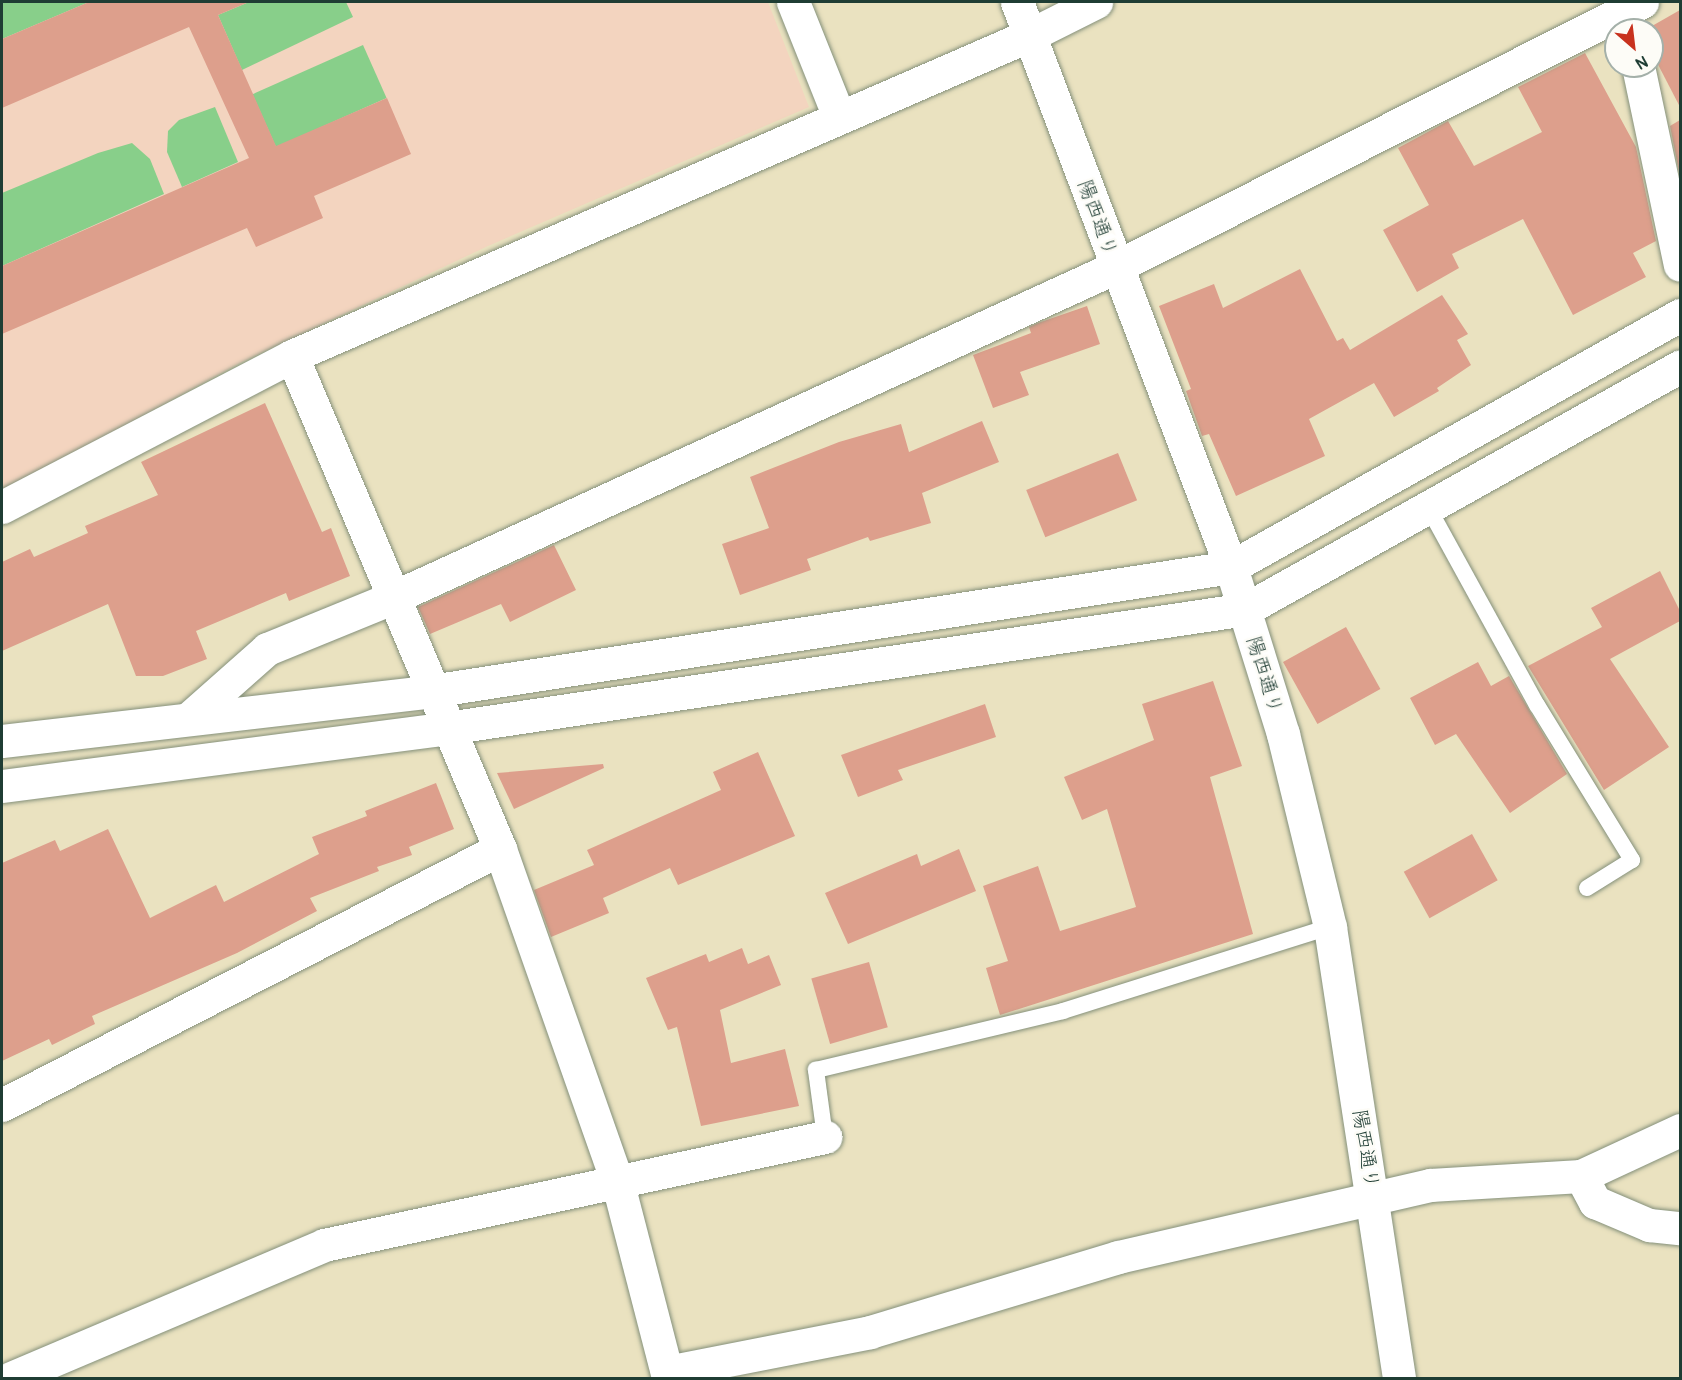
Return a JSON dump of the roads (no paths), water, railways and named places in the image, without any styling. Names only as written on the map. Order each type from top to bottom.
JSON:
[{"type":"street","points":[[794,2],[839,117]]},
{"type":"street","name":"陽西通り","points":[[1017,2],[1232,567],[1286,745],[1330,927],[1374,1198],[1399,1378]]},
{"type":"street","points":[[2,507],[292,356],[1030,35],[1096,2]]},
{"type":"street","points":[[188,719],[267,649],[392,598],[1116,267],[1630,11]]},
{"type":"street","points":[[1641,78],[1680,265]]},
{"type":"street","points":[[2,741],[431,691],[1232,567],[1680,315]]},
{"type":"street","points":[[292,356],[431,691],[500,849],[618,1184],[668,1375],[870,1332],[1118,1257],[1430,1185],[1581,1176],[1680,1130]]},
{"type":"street","points":[[2,786],[447,728],[1246,609],[1680,366]]},
{"type":"street","points":[[2,1105],[500,849]]},
{"type":"street","points":[[11,1378],[324,1245],[618,1184],[825,1137]]},
{"type":"street","points":[[1581,1176],[1595,1202],[1649,1225],[1680,1228]]},
{"type":"lane","points":[[1428,507],[1537,705],[1632,860],[1587,888]]},
{"type":"lane","points":[[825,1137],[816,1070],[1063,1011],[1330,927]]}]
